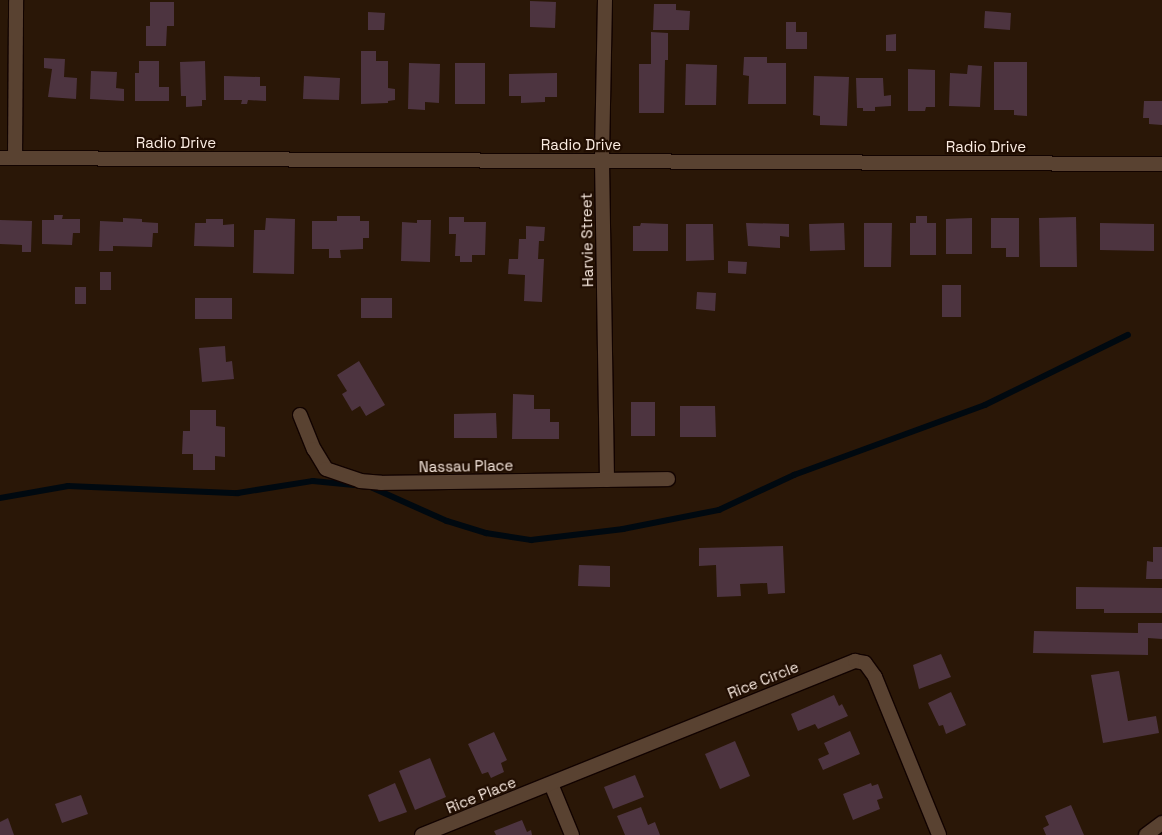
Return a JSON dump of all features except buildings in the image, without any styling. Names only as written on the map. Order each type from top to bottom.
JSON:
[{"type":"street","points":[[15,158],[16,0]]},
{"type":"street","name":"Harvie Street","points":[[604,0],[602,161],[606,480]]},
{"type":"street","name":"Radio Drive","points":[[0,158],[1162,164]]},
{"type":"street","name":"Nassau Place","points":[[300,415],[314,449],[326,469],[360,481],[381,484],[668,479]]},
{"type":"street","name":"Rice Circle","points":[[551,784],[855,661],[866,663],[875,677],[939,835]]},
{"type":"street","points":[[551,784],[572,835]]},
{"type":"street","name":"Rice Place","points":[[422,835],[551,784]]},
{"type":"street","points":[[1146,835],[1162,822]]},
{"type":"waterway","points":[[371,487],[447,521],[486,533],[531,540],[623,529],[719,510],[794,475],[985,405],[1128,335]]},
{"type":"waterway","points":[[0,498],[68,486],[238,493],[313,481],[354,485]]}]
